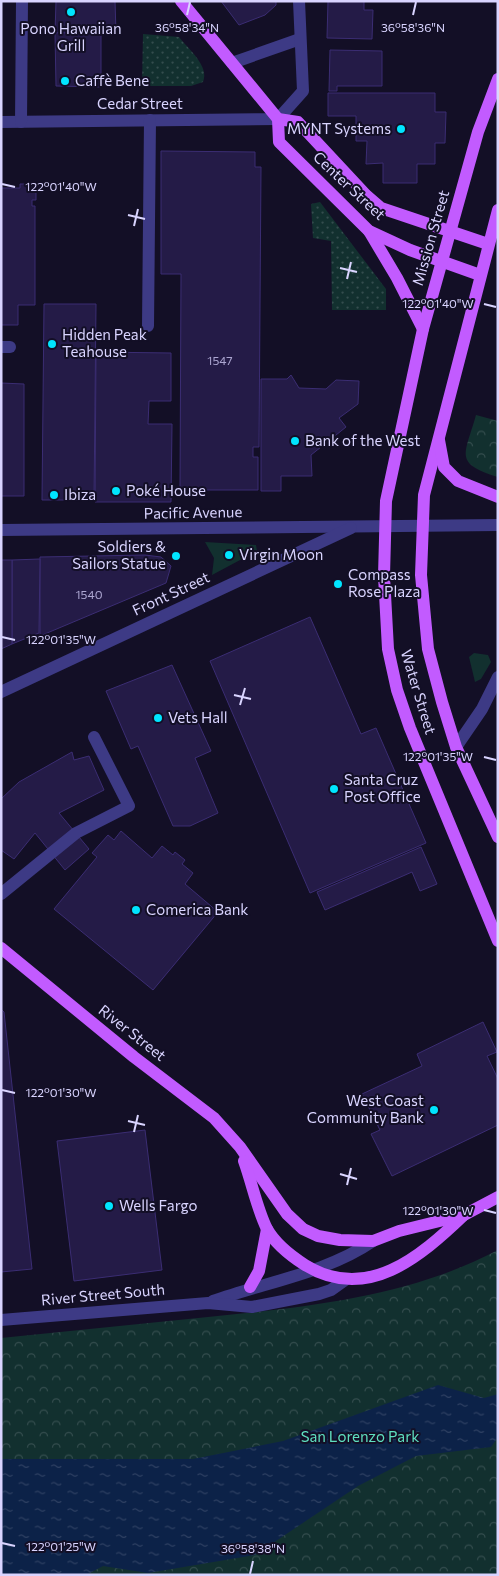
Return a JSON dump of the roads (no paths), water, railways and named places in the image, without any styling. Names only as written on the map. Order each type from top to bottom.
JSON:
[{"type":"main road","points":[[181,1],[278,119]]},
{"type":"main road","name":"Mission Street","points":[[385,526],[386,501],[423,329],[478,132],[498,79]]},
{"type":"main road","name":"Center Street","points":[[480,274],[441,261],[369,231],[279,142],[278,119],[298,122],[366,196],[381,208],[488,244]]},
{"type":"main road","points":[[422,527],[424,495],[438,435],[498,210]]},
{"type":"main road","points":[[369,231],[398,278],[423,329]]},
{"type":"main road","points":[[438,435],[444,467],[464,485],[498,497]]},
{"type":"main road","name":"Water Street","points":[[385,526],[384,576],[388,649],[397,690],[410,728],[498,941]]},
{"type":"main road","name":"Water Street","points":[[422,527],[421,575],[428,649],[456,747],[498,837]]},
{"type":"main road","name":"River Street","points":[[1,948],[134,1057],[214,1118],[240,1146],[287,1214],[303,1228],[318,1236],[340,1240],[372,1241],[399,1231],[464,1215],[496,1199]]},
{"type":"main road","name":"River Street","points":[[240,1146],[267,1229],[290,1256],[313,1270],[345,1280],[362,1279],[404,1266],[433,1244],[464,1215]]},
{"type":"main road","points":[[250,1287],[259,1271],[267,1229]]},
{"type":"street","points":[[21,122],[22,1]]},
{"type":"street","points":[[278,119],[303,91],[299,1]]},
{"type":"street","points":[[232,63],[300,38]]},
{"type":"street","name":"Cedar Street","points":[[1,122],[278,119]]},
{"type":"street","points":[[148,326],[150,120]]},
{"type":"street","name":"Pacific Avenue","points":[[1,530],[422,527],[498,524]]},
{"type":"street","name":"Front Street","points":[[1,692],[355,526]]},
{"type":"street","points":[[456,747],[482,709],[498,677]]},
{"type":"street","points":[[1,894],[76,833],[129,806],[94,737]]},
{"type":"street","name":"River Street","points":[[313,1270],[352,1255],[372,1241]]},
{"type":"street","name":"River Street South","points":[[208,1302],[250,1287],[313,1270]]},
{"type":"street","name":"River Street South","points":[[1,1320],[208,1302],[252,1307],[319,1294],[332,1290],[345,1280]]},
{"type":"water","points":[[438,1385],[484,1398],[498,1394],[498,1437],[491,1447],[416,1456],[358,1486],[255,1555],[148,1573],[103,1566],[86,1575],[1,1575],[1,1459],[193,1459],[283,1441]]},
{"type":"place","name":"Pono Hawaiian Grill","points":[[71,12]]},
{"type":"place","name":"Caffè Bene","points":[[65,81]]},
{"type":"place","name":"MYNT Systems","points":[[401,129]]},
{"type":"place","name":"Hidden Peak Teahouse","points":[[52,344]]},
{"type":"place","name":"Bank of the West","points":[[295,441]]},
{"type":"place","name":"Poké House","points":[[116,491]]},
{"type":"place","name":"Ibiza","points":[[54,495]]},
{"type":"place","name":"Virgin Moon","points":[[229,555]]},
{"type":"place","name":"Soldiers & Sailors Statue","points":[[176,556]]},
{"type":"place","name":"Compass Rose Plaza","points":[[338,584]]},
{"type":"place","name":"Vets Hall","points":[[158,718]]},
{"type":"place","name":"Santa Cruz Post Office","points":[[334,789]]},
{"type":"place","name":"Comerica Bank","points":[[136,910]]},
{"type":"place","name":"West Coast Community Bank","points":[[434,1110]]},
{"type":"place","name":"Wells Fargo","points":[[109,1206]]},
{"type":"park label","name":"San Lorenzo Park","points":[[360,1437]]}]
